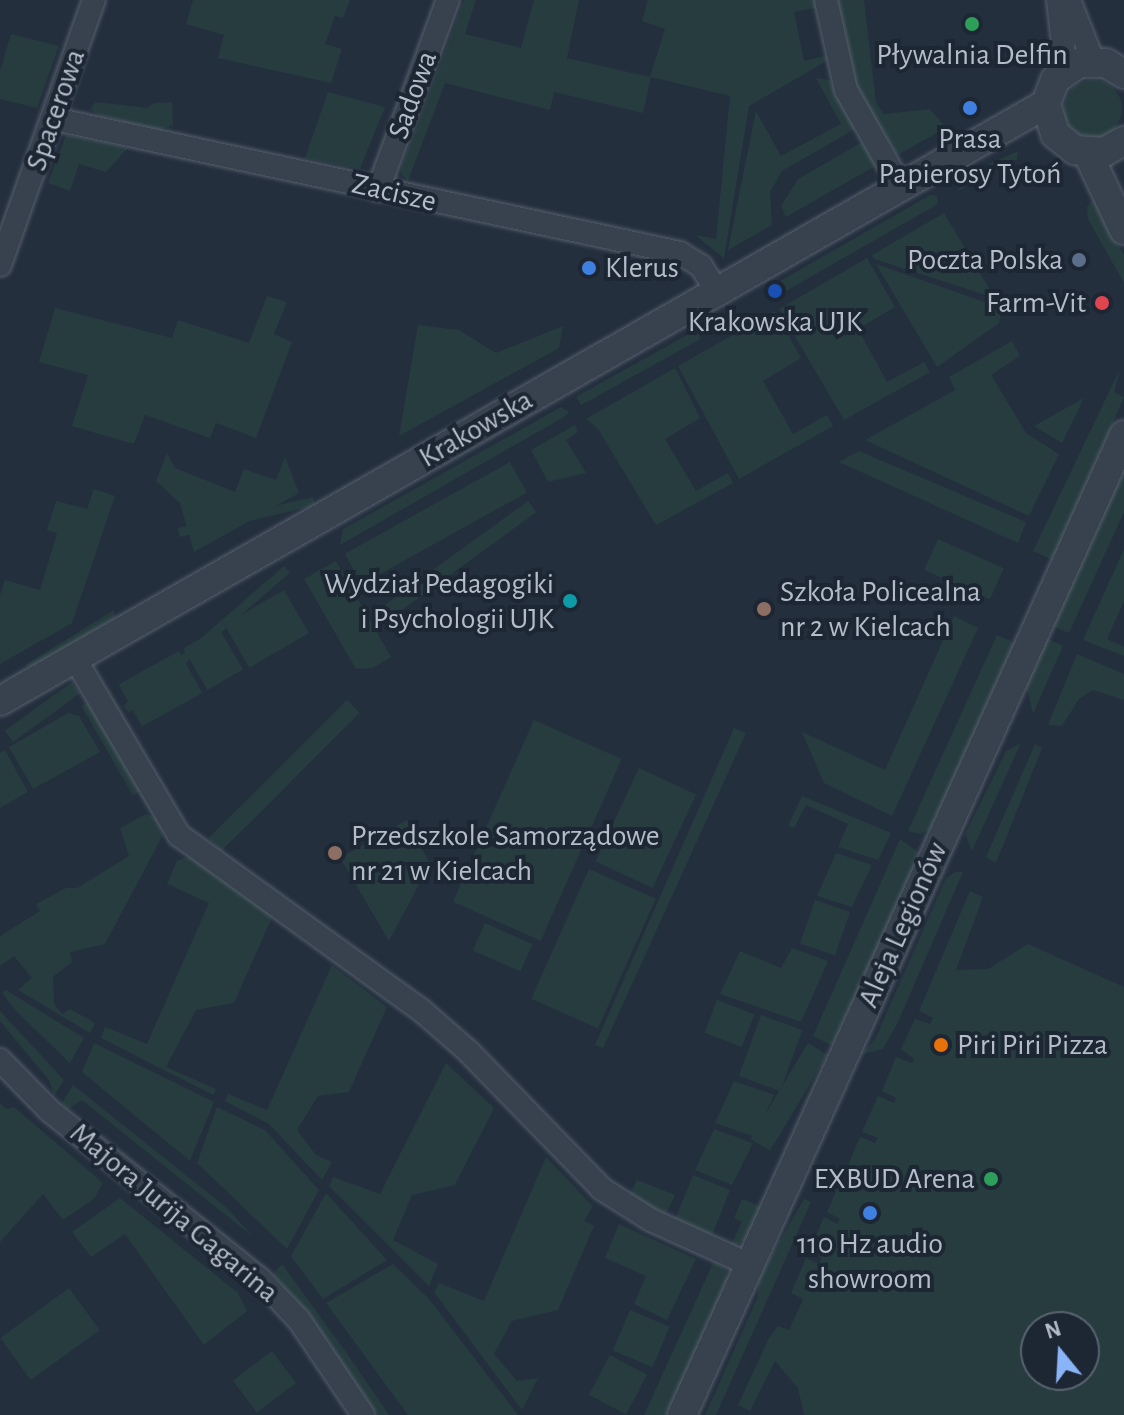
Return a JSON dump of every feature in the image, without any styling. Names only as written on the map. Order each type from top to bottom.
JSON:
[{"type":"street","name":"Spacerowa","points":[[0,265],[94,0]]},
{"type":"street","name":"Sadowa","points":[[378,190],[448,0]]},
{"type":"street","points":[[826,0],[846,90],[902,189]]},
{"type":"street","points":[[1058,0],[1066,70],[1046,104],[1055,134],[1088,154],[1124,230]]},
{"type":"street","points":[[1069,0],[1093,61]]},
{"type":"street","points":[[1066,70],[1093,61],[1124,74]]},
{"type":"street","name":"Krakowska","points":[[0,701],[717,292],[955,160],[1046,104]]},
{"type":"street","name":"Zacisze","points":[[54,119],[680,253],[701,266],[717,292]]},
{"type":"street","name":"Krakowska","points":[[955,160],[1055,134]]},
{"type":"street","points":[[1088,154],[1122,152]]},
{"type":"street","name":"Aleja Legionów","points":[[682,1415],[1124,435]]},
{"type":"street","points":[[74,657],[179,835],[421,1010],[468,1051],[602,1189],[651,1220],[750,1265]]},
{"type":"street","name":"Majora Jurija Gagarina","points":[[0,1060],[50,1111],[261,1280],[299,1320],[363,1415]]},
{"type":"green space","points":[[193,0],[350,0],[343,18],[335,16],[325,44],[342,49],[331,83],[218,58],[224,35],[186,24]]},
{"type":"green space","points":[[464,0],[476,0],[465,34],[521,48],[534,0],[579,0],[567,58],[650,77],[665,29],[642,21],[648,0],[819,0],[820,7],[794,12],[804,61],[829,55],[830,59],[749,106],[724,258],[695,235],[716,239],[730,96],[651,77],[643,113],[554,92],[550,110],[445,83],[408,181],[401,174],[402,165]]},
{"type":"green space","points":[[837,0],[864,0],[876,103],[884,114],[930,109],[946,128],[897,155],[853,84]]},
{"type":"green space","points":[[11,34],[59,46],[37,108],[0,99],[0,71]]},
{"type":"green space","points":[[816,78],[830,80],[855,129],[782,171],[770,192],[772,225],[728,250],[756,111],[781,156],[841,124]]},
{"type":"green space","points":[[1093,80],[1114,88],[1122,109],[1114,130],[1093,138],[1072,130],[1064,109],[1072,88]]},
{"type":"green space","points":[[328,92],[385,107],[360,169],[305,158]]},
{"type":"green space","points":[[96,102],[147,108],[154,103],[172,102],[173,125],[160,130],[101,116],[90,109]]},
{"type":"green space","points":[[66,135],[128,148],[106,172],[79,164],[70,191],[48,183]]},
{"type":"green space","points":[[864,141],[877,165],[786,217],[781,206],[798,179]]},
{"type":"green space","points":[[1018,151],[1017,159],[958,191],[964,176]]},
{"type":"green space","points":[[930,195],[937,196],[938,204],[786,291],[780,281]]},
{"type":"green space","points":[[1094,198],[1124,255],[1124,283],[1088,219],[1087,207]]},
{"type":"green space","points":[[944,213],[995,298],[874,259],[872,255]]},
{"type":"green space","points":[[867,258],[895,307],[858,329],[887,382],[924,362],[930,372],[844,420],[779,309]]},
{"type":"green space","points":[[876,264],[1002,308],[999,323],[937,367]]},
{"type":"green space","points":[[267,296],[287,302],[274,334],[292,342],[256,438],[216,423],[210,438],[145,415],[134,444],[72,426],[88,375],[39,362],[55,308],[172,338],[178,320],[249,343]]},
{"type":"green space","points":[[775,311],[801,358],[763,381],[793,434],[827,415],[833,426],[739,479],[678,366]]},
{"type":"green space","points":[[418,325],[459,330],[496,353],[563,326],[559,348],[399,436]]},
{"type":"green space","points":[[696,330],[701,339],[581,405],[576,396]]},
{"type":"green space","points":[[1012,341],[1020,356],[991,375],[1026,433],[1059,454],[1029,516],[865,440],[955,390],[949,377]]},
{"type":"green space","points":[[675,368],[700,418],[665,439],[696,491],[728,473],[733,483],[656,525],[598,429],[586,419]]},
{"type":"green space","points":[[1120,369],[1114,392],[1124,397],[1053,560],[1033,551]]},
{"type":"green space","points":[[1084,398],[1062,443],[1034,426]]},
{"type":"green space","points":[[561,407],[569,412],[564,417],[340,545],[343,529]]},
{"type":"green space","points":[[575,425],[578,432],[566,440],[586,473],[548,482],[531,450]]},
{"type":"green space","points":[[859,451],[1026,522],[1018,543],[839,462]]},
{"type":"green space","points":[[167,453],[175,468],[235,492],[244,469],[276,480],[285,457],[299,493],[194,552],[180,503],[156,481]]},
{"type":"green space","points":[[510,462],[527,493],[362,584],[345,554]]},
{"type":"green space","points":[[1124,471],[1124,512],[1069,633],[1052,626]]},
{"type":"green space","points":[[94,489],[115,496],[72,623],[0,664],[0,595],[5,580],[40,590],[57,533],[47,530],[56,501],[87,509]]},
{"type":"green space","points":[[313,497],[315,506],[180,537],[178,528]]},
{"type":"green space","points":[[528,501],[536,512],[388,620],[380,609]]},
{"type":"green space","points":[[938,539],[1004,568],[990,599],[924,570]]},
{"type":"green space","points":[[1124,549],[1124,601],[1107,639],[1124,647],[1124,656],[1083,640]]},
{"type":"green space","points":[[336,561],[391,657],[373,668],[356,669],[304,579]]},
{"type":"green space","points":[[284,566],[290,573],[129,713],[123,706]]},
{"type":"green space","points":[[284,590],[309,633],[249,668],[224,624]]},
{"type":"green space","points":[[114,610],[115,619],[31,668],[25,665]]},
{"type":"green space","points":[[954,616],[978,628],[892,816],[824,783],[802,732],[885,770]]},
{"type":"green space","points":[[219,628],[243,670],[207,690],[183,648]]},
{"type":"green space","points":[[997,635],[1015,643],[931,829],[920,834],[908,831]]},
{"type":"green space","points":[[1046,638],[1063,646],[1033,714],[1026,684]]},
{"type":"green space","points":[[179,651],[202,693],[142,726],[119,684]]},
{"type":"green space","points":[[1077,654],[1124,674],[1124,700],[1093,690],[1079,699],[1062,726],[1048,725]]},
{"type":"green space","points":[[72,682],[80,693],[13,742],[5,731]]},
{"type":"green space","points":[[347,700],[360,713],[221,851],[208,839]]},
{"type":"green space","points":[[90,701],[142,790],[133,795],[81,706]]},
{"type":"green space","points":[[68,713],[79,716],[100,752],[33,789],[9,747]]},
{"type":"green space","points":[[534,720],[622,759],[541,941],[453,902]]},
{"type":"green space","points":[[734,728],[746,733],[603,1048],[595,1045]]},
{"type":"green space","points":[[1021,743],[972,851],[965,834],[1006,751]]},
{"type":"green space","points":[[1035,744],[1042,748],[996,863],[986,857]]},
{"type":"green space","points":[[5,750],[28,792],[0,808],[0,753]]},
{"type":"green space","points":[[639,768],[696,795],[653,888],[595,861]]},
{"type":"green space","points":[[802,796],[891,833],[878,860],[838,847],[848,824],[806,805],[794,828],[788,826]]},
{"type":"green space","points":[[146,814],[157,818],[163,835],[105,944],[70,952],[72,962],[53,977],[54,1004],[62,1014],[70,1009],[95,1023],[90,1033],[18,990],[32,978],[14,956],[0,966],[0,936],[40,911],[36,904],[66,888],[77,888],[129,856],[120,828]]},
{"type":"green space","points":[[407,820],[430,864],[389,941],[340,858]]},
{"type":"green space","points":[[900,839],[917,851],[917,863],[833,1044],[829,1044],[813,1036]]},
{"type":"green space","points":[[836,853],[872,865],[852,907],[817,896]]},
{"type":"green space","points":[[189,856],[274,913],[234,1003],[196,1010],[166,1067],[216,1089],[213,1095],[101,1038],[105,1027],[147,1044],[209,903],[167,884],[177,861]]},
{"type":"green space","points":[[589,869],[656,899],[598,1028],[531,999]]},
{"type":"green space","points":[[955,872],[963,872],[898,1022],[883,1049],[860,1055],[875,1039],[946,878]]},
{"type":"green space","name":"EXBUD Arena","points":[[970,891],[983,897],[956,970],[988,969],[1028,944],[1124,987],[1124,1415],[804,1415],[798,1388],[775,1361],[750,1411],[738,1405],[769,1338],[778,1326],[789,1330],[801,1304],[803,1299],[791,1293],[806,1258],[819,1264],[822,1258],[809,1252],[824,1217],[837,1224],[840,1219],[827,1212],[842,1177],[856,1183],[859,1179],[845,1172],[860,1137],[875,1143],[878,1138],[862,1132],[878,1096],[894,1103],[896,1098],[882,1091],[896,1057],[912,1063],[914,1059],[901,1049],[915,1019],[930,1024],[933,1018],[919,1011]]},
{"type":"green space","points":[[815,900],[850,912],[835,956],[800,943]]},
{"type":"green space","points":[[485,923],[533,944],[520,972],[473,950]]},
{"type":"green space","points":[[792,948],[828,961],[801,1022],[720,994],[740,951],[781,968]]},
{"type":"green space","points":[[332,965],[387,1007],[349,1092],[318,1096],[297,1130],[316,1155],[332,1162],[322,1180],[269,1124],[225,1101],[228,1094],[267,1110]]},
{"type":"green space","points":[[6,990],[84,1038],[70,1063],[17,1012],[2,993]]},
{"type":"green space","points":[[717,1000],[754,1014],[742,1047],[704,1033]]},
{"type":"green space","points":[[0,1011],[64,1080],[54,1096],[49,1080],[0,1021]]},
{"type":"green space","points":[[761,1015],[802,1030],[780,1091],[739,1076]]},
{"type":"green space","points":[[94,1043],[214,1102],[190,1161],[82,1072]]},
{"type":"green space","points":[[808,1043],[828,1055],[770,1151],[750,1139]]},
{"type":"green space","points":[[446,1063],[494,1108],[455,1185],[412,1195],[393,1240],[438,1264],[429,1286],[329,1186],[333,1177],[380,1194]]},
{"type":"green space","points":[[734,1081],[774,1095],[755,1137],[715,1123]]},
{"type":"green space","points":[[73,1085],[227,1208],[252,1236],[82,1100],[68,1109],[62,1103]]},
{"type":"green space","points":[[0,1103],[6,1109],[14,1107],[103,1183],[94,1199],[63,1220],[43,1194],[0,1242]]},
{"type":"green space","points":[[217,1107],[265,1130],[319,1190],[287,1249],[197,1163]]},
{"type":"green space","points":[[714,1129],[753,1143],[732,1185],[695,1170]]},
{"type":"green space","points":[[546,1157],[593,1206],[584,1221],[594,1226],[558,1310],[512,1321],[494,1354],[517,1381],[538,1378],[522,1410],[434,1292],[439,1283],[484,1301]]},
{"type":"green space","points":[[693,1175],[730,1190],[711,1238],[674,1223]]},
{"type":"green space","points":[[637,1180],[675,1195],[662,1222],[627,1199]]},
{"type":"green space","points":[[326,1193],[387,1260],[323,1299],[291,1256]]},
{"type":"green space","points":[[120,1198],[238,1293],[247,1311],[204,1345],[125,1234],[91,1257],[72,1232]]},
{"type":"green space","points":[[742,1199],[761,1206],[746,1240],[729,1249],[742,1222],[734,1218]]},
{"type":"green space","points":[[804,1199],[811,1202],[716,1415],[705,1415],[758,1296],[758,1278]]},
{"type":"green space","points":[[619,1224],[696,1259],[667,1320],[634,1304],[646,1276],[605,1258]]},
{"type":"green space","points":[[714,1261],[726,1269],[728,1280],[667,1415],[644,1415]]},
{"type":"green space","points":[[282,1264],[389,1415],[377,1415],[310,1315],[273,1274]]},
{"type":"green space","points":[[393,1264],[429,1299],[518,1415],[408,1415],[326,1303]]},
{"type":"green space","points":[[69,1288],[100,1330],[31,1380],[0,1338]]},
{"type":"green space","points":[[630,1310],[670,1327],[652,1367],[613,1351]]},
{"type":"green space","points":[[272,1351],[296,1383],[257,1412],[233,1380]]},
{"type":"green space","points":[[610,1355],[647,1375],[626,1414],[589,1395]]},
{"type":"place","name":"Pływalnia Delfin","points":[[972,24]]},
{"type":"place","name":"Prasa Papierosy Tytoń","points":[[970,108]]},
{"type":"place","name":"Poczta Polska","points":[[1079,260]]},
{"type":"place","name":"Klerus","points":[[589,268]]},
{"type":"place","name":"Krakowska UJK","points":[[775,291]]},
{"type":"place","name":"Farm-Vit","points":[[1102,303]]},
{"type":"place","name":"Wydział Pedagogiki i Psychologii UJK","points":[[570,601]]},
{"type":"place","name":"Szkoła Policealna nr 2 w Kielcach","points":[[764,609]]},
{"type":"place","name":"Przedszkole Samorządowe nr 21 w Kielcach","points":[[335,853]]},
{"type":"place","name":"Piri Piri Pizza","points":[[941,1045]]},
{"type":"place","name":"EXBUD Arena","points":[[991,1179]]},
{"type":"place","name":"110 Hz audio showroom","points":[[870,1213]]}]
